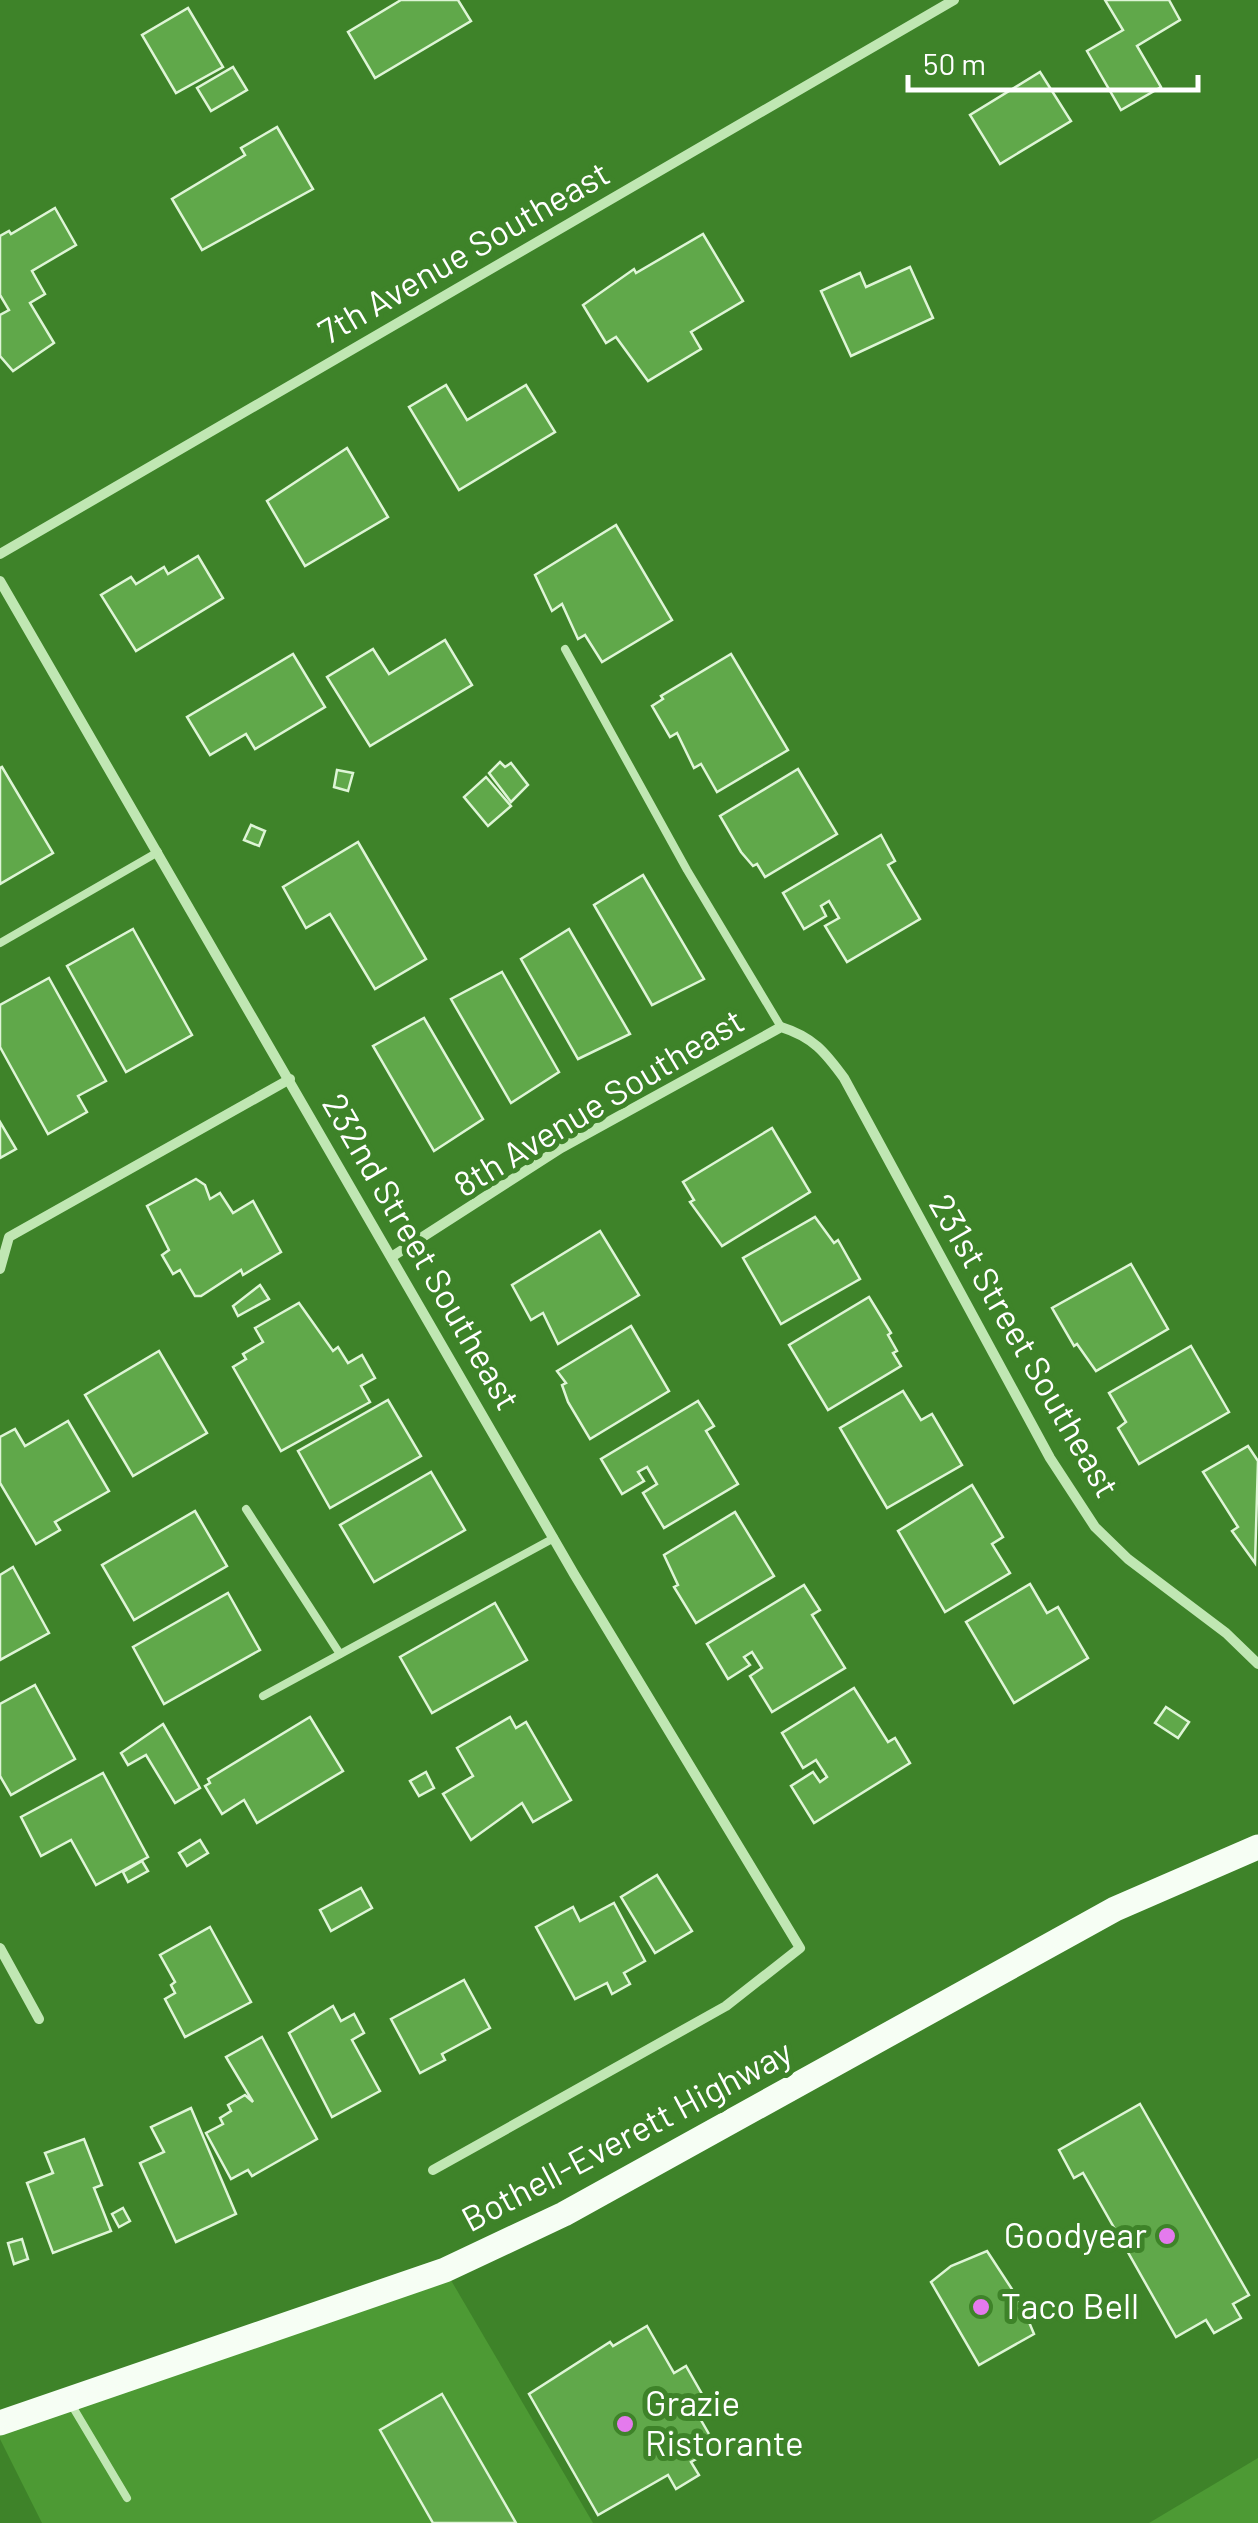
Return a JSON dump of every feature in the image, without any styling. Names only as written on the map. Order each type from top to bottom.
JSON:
[{"type":"main road","name":"Bothell-Everett Highway","points":[[0,2423],[445,2270],[564,2214],[1115,1909],[1258,1847]]},
{"type":"street","name":"7th Avenue Southeast","points":[[0,554],[954,0]]},
{"type":"street","name":"232nd Street Southeast","points":[[0,581],[554,1538],[800,1948],[726,2006],[627,2057],[433,2170]]},
{"type":"street","name":"8th Avenue Southeast","points":[[394,1256],[562,1148],[781,1027]]},
{"type":"street","name":"231st Street Southeast","points":[[781,1027],[805,1034],[823,1048],[844,1078],[1050,1458],[1096,1526],[1128,1559],[1226,1633],[1258,1664]]},
{"type":"street","points":[[0,1269],[9,1238],[290,1079]]},
{"type":"street","points":[[0,1948],[38,2019]]},
{"type":"lane","points":[[565,649],[687,870],[781,1027]]},
{"type":"lane","points":[[0,943],[158,852]]},
{"type":"lane","points":[[246,1509],[340,1654]]},
{"type":"lane","points":[[263,1696],[554,1538]]},
{"type":"lane","points":[[69,2400],[126,2498]]},
{"type":"green space","points":[[445,2270],[593,2523],[42,2523],[0,2439],[0,2423]]},
{"type":"green space","points":[[1258,2458],[1258,2523],[1149,2523]]},
{"type":"building","points":[[401,0],[458,0],[471,21],[375,78],[348,32]]},
{"type":"building","points":[[1105,0],[1169,0],[1180,20],[1137,46],[1161,87],[1121,110],[1087,51],[1123,30]]},
{"type":"building","points":[[188,8],[223,67],[176,93],[142,35]]},
{"type":"building","points":[[233,67],[247,90],[211,111],[197,88]]},
{"type":"building","points":[[1040,72],[1071,121],[1000,164],[970,115]]},
{"type":"building","points":[[277,127],[313,189],[202,250],[172,199],[245,155],[241,148]]},
{"type":"building","points":[[55,208],[76,245],[32,271],[45,294],[30,303],[54,343],[13,371],[0,356],[0,315],[9,310],[0,295],[0,236],[9,231],[11,234]]},
{"type":"building","points":[[703,234],[743,301],[691,332],[701,349],[648,381],[616,337],[606,343],[583,305],[634,269],[636,273]]},
{"type":"building","points":[[910,267],[933,318],[851,356],[821,291],[860,273],[866,287]]},
{"type":"building","points":[[446,385],[467,420],[526,385],[555,432],[459,490],[409,407]]},
{"type":"building","points":[[347,448],[388,517],[305,566],[267,501]]},
{"type":"building","points":[[616,525],[672,620],[602,662],[585,635],[578,639],[562,604],[552,611],[535,575]]},
{"type":"building","points":[[198,556],[223,598],[136,651],[101,595],[131,577],[136,584],[164,567],[168,574]]},
{"type":"building","points":[[445,640],[472,685],[370,746],[327,677],[373,649],[389,674]]},
{"type":"building","points":[[293,654],[325,707],[255,749],[246,734],[210,755],[187,717]]},
{"type":"building","points":[[731,654],[788,750],[717,792],[701,764],[694,768],[677,733],[670,737],[652,706],[663,699],[661,696]]},
{"type":"building","points":[[500,762],[505,767],[511,763],[528,785],[511,802],[489,773]]},
{"type":"building","points":[[0,768],[53,853],[0,884]]},
{"type":"building","points":[[798,769],[837,834],[765,877],[757,864],[753,866],[741,852],[720,816]]},
{"type":"building","points":[[337,770],[353,773],[348,791],[334,787]]},
{"type":"building","points":[[486,777],[511,806],[488,826],[464,797]]},
{"type":"building","points":[[251,825],[265,831],[259,846],[244,840]]},
{"type":"building","points":[[881,835],[895,861],[888,865],[920,919],[847,962],[825,926],[839,918],[829,901],[821,906],[826,916],[804,929],[783,893]]},
{"type":"building","points":[[358,842],[426,959],[375,989],[330,914],[306,928],[283,887]]},
{"type":"building","points":[[643,875],[704,979],[652,1005],[594,905]]},
{"type":"building","points":[[133,929],[192,1035],[126,1072],[67,966]]},
{"type":"building","points":[[569,929],[630,1034],[578,1059],[521,959]]},
{"type":"building","points":[[502,972],[559,1072],[511,1103],[451,999]]},
{"type":"building","points":[[49,978],[106,1081],[78,1096],[87,1112],[48,1134],[0,1047],[0,1005]]},
{"type":"building","points":[[424,1018],[483,1119],[434,1151],[373,1046]]},
{"type":"building","points":[[0,1122],[16,1149],[0,1158]]},
{"type":"building","points":[[772,1128],[810,1192],[722,1246],[690,1202],[694,1200],[683,1182]]},
{"type":"building","points":[[196,1179],[205,1185],[210,1199],[220,1193],[233,1213],[253,1201],[281,1252],[243,1275],[241,1270],[201,1296],[195,1296],[180,1270],[173,1274],[162,1255],[169,1250],[147,1206]]},
{"type":"building","points":[[815,1217],[834,1243],[838,1240],[860,1279],[781,1324],[743,1258]]},
{"type":"building","points":[[600,1231],[639,1295],[558,1344],[543,1313],[531,1320],[512,1285]]},
{"type":"building","points":[[1131,1264],[1168,1329],[1096,1371],[1077,1344],[1074,1346],[1052,1308]]},
{"type":"building","points":[[260,1285],[269,1299],[238,1316],[233,1306]]},
{"type":"building","points":[[869,1297],[891,1333],[888,1335],[897,1351],[893,1353],[901,1366],[828,1410],[789,1345]]},
{"type":"building","points":[[299,1303],[333,1351],[338,1347],[348,1363],[362,1355],[375,1378],[361,1386],[370,1402],[281,1451],[233,1367],[246,1359],[243,1354],[263,1342],[255,1328]]},
{"type":"building","points":[[631,1326],[669,1391],[590,1439],[568,1402],[562,1385],[566,1383],[557,1371]]},
{"type":"building","points":[[1191,1346],[1229,1412],[1139,1464],[1118,1428],[1126,1422],[1109,1393]]},
{"type":"building","points":[[159,1351],[207,1433],[133,1476],[85,1395]]},
{"type":"building","points":[[903,1391],[921,1420],[932,1414],[962,1465],[887,1508],[840,1428]]},
{"type":"building","points":[[388,1400],[421,1456],[330,1508],[298,1451]]},
{"type":"building","points":[[698,1401],[714,1426],[706,1431],[738,1484],[664,1528],[643,1493],[657,1484],[647,1467],[638,1472],[644,1481],[622,1494],[601,1459]]},
{"type":"building","points":[[68,1421],[109,1491],[55,1522],[60,1530],[36,1544],[0,1483],[0,1437],[15,1429],[25,1446]]},
{"type":"building","points":[[1248,1446],[1258,1461],[1255,1563],[1232,1531],[1238,1527],[1203,1472]]},
{"type":"building","points":[[431,1472],[465,1530],[374,1582],[340,1525]]},
{"type":"building","points":[[972,1485],[1003,1537],[992,1544],[1010,1573],[945,1612],[898,1531]]},
{"type":"building","points":[[195,1511],[227,1566],[134,1620],[102,1565]]},
{"type":"building","points":[[735,1512],[774,1576],[696,1623],[674,1587],[678,1585],[664,1555]]},
{"type":"building","points":[[13,1567],[49,1633],[0,1660],[0,1575]]},
{"type":"building","points":[[1030,1584],[1047,1613],[1058,1607],[1088,1658],[1014,1703],[966,1622]]},
{"type":"building","points":[[804,1585],[820,1610],[812,1615],[845,1668],[772,1712],[750,1676],[762,1668],[752,1652],[744,1657],[750,1665],[728,1679],[707,1644]]},
{"type":"building","points":[[228,1593],[260,1650],[164,1704],[133,1647]]},
{"type":"building","points":[[495,1603],[527,1660],[432,1713],[400,1657]]},
{"type":"building","points":[[35,1685],[75,1759],[11,1795],[0,1776],[0,1704]]},
{"type":"building","points":[[854,1688],[888,1742],[895,1738],[910,1763],[814,1823],[791,1786],[813,1772],[820,1782],[827,1777],[816,1760],[803,1768],[782,1733]]},
{"type":"building","points":[[1166,1707],[1189,1722],[1178,1738],[1155,1723]]},
{"type":"building","points":[[310,1717],[343,1771],[257,1823],[244,1800],[222,1814],[205,1786],[210,1783],[208,1779]]},
{"type":"building","points":[[510,1717],[516,1728],[526,1722],[571,1800],[533,1822],[522,1803],[471,1840],[443,1794],[473,1776],[457,1748]]},
{"type":"building","points":[[163,1724],[200,1788],[175,1803],[146,1755],[128,1765],[121,1753]]},
{"type":"building","points":[[426,1772],[434,1788],[419,1796],[410,1781]]},
{"type":"building","points":[[103,1773],[148,1857],[96,1885],[71,1840],[41,1856],[21,1817]]},
{"type":"building","points":[[200,1840],[208,1853],[187,1866],[179,1853]]},
{"type":"building","points":[[142,1861],[148,1871],[128,1882],[123,1872]]},
{"type":"building","points":[[657,1875],[692,1931],[655,1953],[621,1897]]},
{"type":"building","points":[[361,1888],[372,1908],[331,1931],[320,1910]]},
{"type":"building","points":[[614,1903],[645,1961],[624,1973],[630,1984],[612,1994],[607,1983],[575,1999],[536,1927],[573,1907],[580,1921]]},
{"type":"building","points":[[210,1927],[251,2002],[185,2037],[165,1999],[175,1993],[171,1985],[175,1982],[160,1955]]},
{"type":"building","points":[[464,1980],[490,2028],[442,2054],[445,2060],[420,2073],[391,2019]]},
{"type":"building","points":[[333,2006],[341,2021],[354,2014],[364,2033],[352,2040],[380,2091],[332,2117],[289,2033]]},
{"type":"building","points":[[262,2037],[317,2139],[252,2176],[248,2170],[231,2179],[206,2133],[223,2124],[220,2118],[231,2111],[228,2105],[245,2095],[253,2102],[226,2057]]},
{"type":"building","name":"Goodyear","points":[[1140,2104],[1249,2295],[1233,2304],[1241,2318],[1214,2333],[1206,2320],[1176,2337],[1083,2173],[1074,2178],[1059,2150]]},
{"type":"building","points":[[191,2108],[236,2214],[176,2242],[140,2163],[164,2152],[151,2127]]},
{"type":"building","points":[[84,2139],[102,2185],[94,2188],[111,2231],[53,2253],[27,2183],[53,2173],[45,2153]]},
{"type":"building","points":[[123,2208],[130,2221],[119,2227],[112,2214]]},
{"type":"building","points":[[22,2239],[28,2259],[14,2264],[8,2243]]},
{"type":"building","name":"Taco Bell","points":[[987,2251],[1021,2303],[1034,2334],[979,2365],[931,2282],[951,2266]]},
{"type":"building","name":"Grazie Ristorante","points":[[647,2326],[674,2373],[686,2366],[702,2394],[690,2401],[717,2448],[691,2462],[699,2475],[676,2489],[668,2475],[598,2515],[529,2394],[610,2342],[613,2346]]},
{"type":"building","points":[[442,2394],[516,2523],[433,2523],[380,2430]]},
{"type":"place","name":"Goodyear","points":[[1167,2236]]},
{"type":"place","name":"Taco Bell","points":[[981,2307]]},
{"type":"place","name":"Grazie Ristorante","points":[[625,2424]]}]
